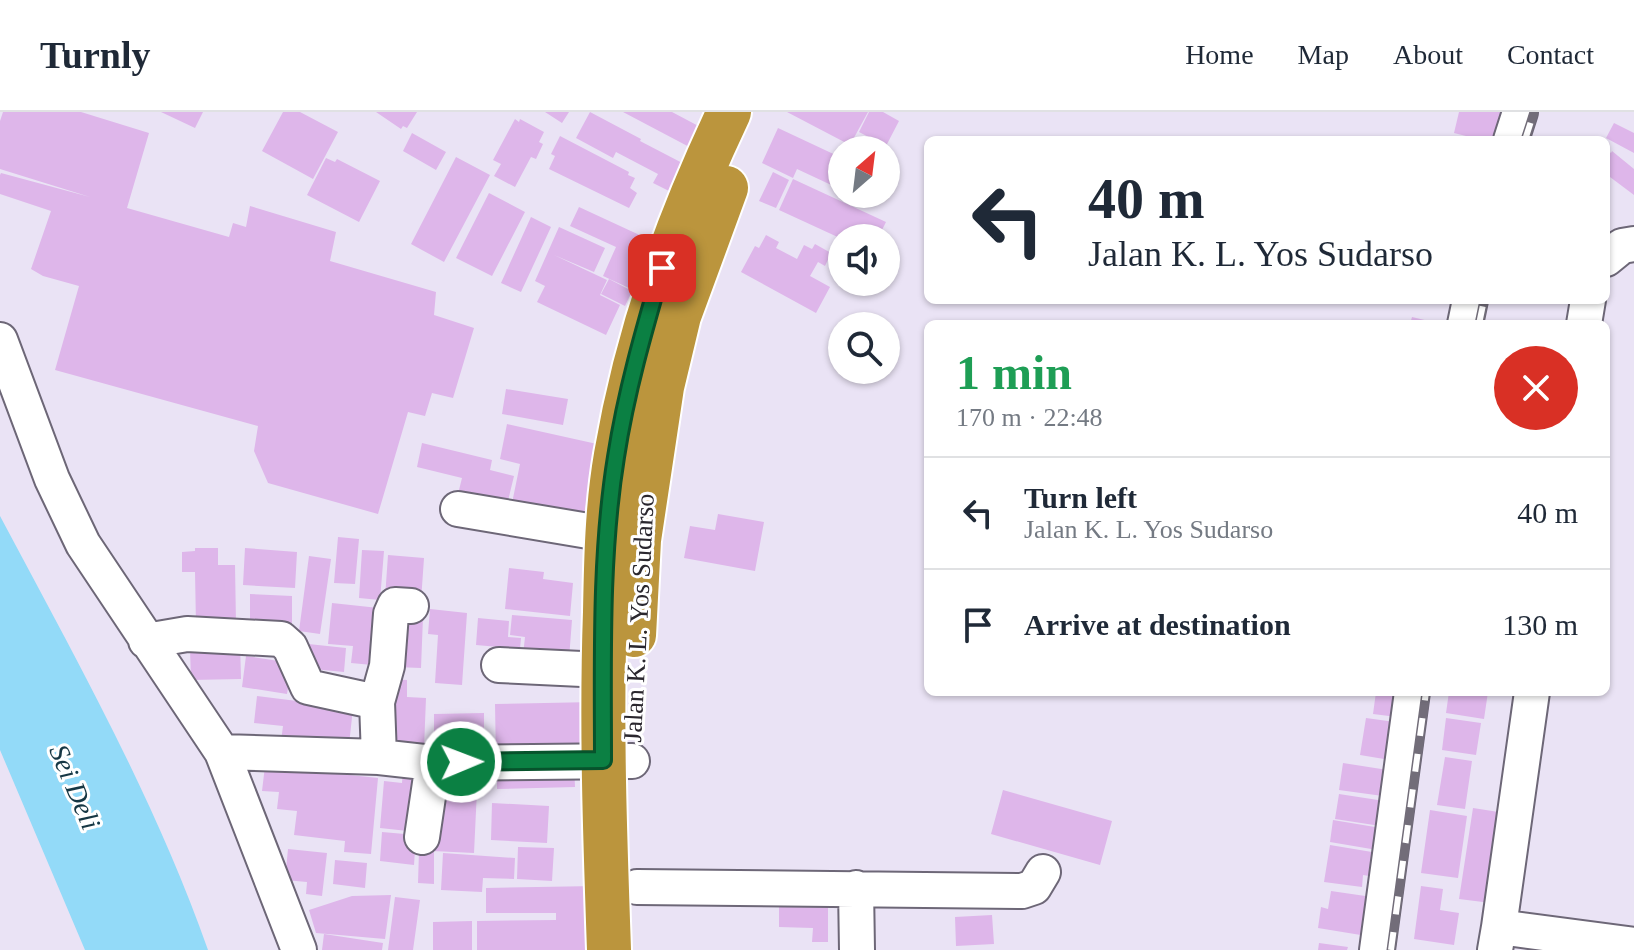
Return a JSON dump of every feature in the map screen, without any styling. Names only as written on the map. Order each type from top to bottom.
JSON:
[{"type":"highway","name":"Jalan K. L. Yos Sudarso","points":[[609,950],[623,537],[616,457],[662,268],[704,164],[729,112]]},
{"type":"highway","name":"Jalan K. L. Yos Sudarso","points":[[639,950],[637,887],[603,670],[623,537],[660,401],[679,316],[757,112]]},
{"type":"street","points":[[1512,136],[1520,112]]},
{"type":"street","points":[[1610,256],[1622,246],[1634,244]]},
{"type":"street","points":[[0,340],[52,479],[83,544],[222,752],[299,950]]},
{"type":"street","points":[[458,509],[623,537]]},
{"type":"street","points":[[379,757],[377,702],[387,666],[393,608],[395,605],[411,606]]},
{"type":"street","points":[[146,641],[187,634],[281,639],[290,647],[308,687],[377,702]]},
{"type":"street","points":[[499,665],[603,670]]},
{"type":"street","points":[[1377,950],[1411,696]]},
{"type":"street","points":[[1531,696],[1497,939],[1634,945]]},
{"type":"street","points":[[222,752],[379,757],[433,763],[617,760]]},
{"type":"street","points":[[422,837],[433,763]]},
{"type":"street","points":[[637,887],[1022,891],[1034,887],[1043,872]]},
{"type":"street","points":[[856,888],[857,950]]},
{"type":"water","name":"Sei Deli","points":[[0,516],[138,783],[187,893],[208,950],[85,950],[0,750]]},
{"type":"building","points":[[3,112],[81,112],[149,133],[127,208],[229,237],[233,223],[246,227],[250,206],[336,232],[330,261],[436,292],[434,315],[474,328],[453,398],[432,393],[425,416],[408,412],[378,514],[268,483],[254,451],[258,426],[55,370],[79,286],[43,276],[31,269],[51,211],[0,194],[0,175],[90,197],[0,169],[0,121]]},
{"type":"building","points":[[161,112],[203,112],[195,128]]},
{"type":"building","points":[[283,112],[300,112],[338,132],[313,179],[262,151]]},
{"type":"building","points":[[376,112],[417,112],[407,128],[403,126],[401,129]]},
{"type":"building","points":[[545,112],[569,112],[562,123]]},
{"type":"building","points":[[590,112],[690,167],[674,181],[669,191],[653,183],[658,174],[616,152],[613,158],[576,138]]},
{"type":"building","points":[[623,112],[672,112],[706,130],[695,150]]},
{"type":"building","points":[[787,112],[868,112],[855,136],[833,136]]},
{"type":"building","points":[[869,112],[883,112],[899,121],[891,136],[867,136],[859,132]]},
{"type":"building","points":[[1459,112],[1501,112],[1495,136],[1454,133]]},
{"type":"building","points":[[515,119],[544,132],[539,142],[543,144],[536,159],[531,157],[515,187],[494,176],[501,164],[493,160]]},
{"type":"building","points":[[1614,123],[1634,133],[1634,153],[1610,140],[1607,136]]},
{"type":"building","points":[[778,128],[828,151],[828,183],[797,169],[793,178],[762,163]]},
{"type":"building","points":[[412,133],[446,152],[436,170],[403,151]]},
{"type":"building","points":[[560,136],[635,178],[630,188],[637,193],[629,208],[549,169],[555,156],[551,154]]},
{"type":"building","points":[[1612,151],[1634,169],[1634,195],[1610,177]]},
{"type":"building","points":[[456,157],[490,175],[444,262],[411,244]]},
{"type":"building","points":[[326,158],[335,162],[337,159],[380,181],[359,222],[307,195]]},
{"type":"building","points":[[773,172],[789,180],[776,208],[759,201]]},
{"type":"building","points":[[793,179],[828,195],[828,208],[856,208],[886,222],[828,224],[828,233],[779,210]]},
{"type":"building","points":[[489,193],[525,212],[492,276],[456,258]]},
{"type":"building","points":[[579,207],[659,244],[651,262],[642,259],[629,288],[603,276],[616,247],[570,226]]},
{"type":"building","points":[[531,217],[551,227],[521,292],[501,283]]},
{"type":"building","points":[[559,227],[605,248],[594,272],[554,255],[607,280],[600,295],[620,305],[606,335],[537,302],[545,286],[535,281]]},
{"type":"building","points":[[766,235],[779,242],[776,248],[797,259],[804,245],[812,249],[815,244],[828,251],[825,266],[818,262],[810,276],[828,286],[816,313],[741,272],[755,246],[759,248]]},
{"type":"building","points":[[609,279],[632,291],[625,306],[601,294]]},
{"type":"building","points":[[506,389],[568,399],[563,425],[502,414]]},
{"type":"building","points":[[507,424],[606,446],[591,480],[582,524],[511,508],[520,464],[500,459]]},
{"type":"building","points":[[422,443],[492,460],[490,470],[514,476],[506,509],[457,498],[462,478],[417,467]]},
{"type":"building","points":[[718,514],[764,522],[755,571],[684,558],[690,526],[715,530]]},
{"type":"building","points":[[338,537],[359,539],[355,584],[334,583]]},
{"type":"building","points":[[195,548],[218,548],[218,565],[235,565],[236,624],[196,625],[195,572],[182,572],[182,552],[195,551]]},
{"type":"building","points":[[245,548],[297,552],[295,588],[243,585]]},
{"type":"building","points":[[362,550],[384,551],[380,600],[359,598]]},
{"type":"building","points":[[388,555],[424,558],[421,601],[385,598]]},
{"type":"building","points":[[309,556],[331,559],[320,634],[299,631]]},
{"type":"building","points":[[509,568],[544,572],[543,579],[573,583],[570,616],[505,609]]},
{"type":"building","points":[[250,594],[292,596],[292,633],[250,632]]},
{"type":"building","points":[[332,603],[388,609],[383,666],[351,663],[353,646],[328,644]]},
{"type":"building","points":[[430,609],[467,613],[462,685],[435,683],[438,635],[428,634]]},
{"type":"building","points":[[512,615],[572,620],[569,659],[523,655],[525,637],[510,635]]},
{"type":"building","points":[[398,616],[423,617],[421,668],[396,667]]},
{"type":"building","points":[[478,618],[509,621],[508,637],[521,638],[520,649],[476,645]]},
{"type":"building","points":[[240,642],[241,679],[191,680],[190,649]]},
{"type":"building","points":[[299,643],[346,648],[344,672],[313,669]]},
{"type":"building","points":[[246,656],[292,663],[287,694],[242,687]]},
{"type":"building","points":[[389,679],[407,680],[407,697],[426,698],[424,748],[386,747]]},
{"type":"building","points":[[257,696],[353,708],[349,745],[280,749],[283,726],[254,723]]},
{"type":"building","points":[[1375,696],[1408,696],[1405,718],[1373,714]]},
{"type":"building","points":[[1448,696],[1487,696],[1484,719],[1446,713]]},
{"type":"building","points":[[594,702],[586,757],[496,759],[495,704]]},
{"type":"building","points":[[484,713],[484,758],[452,758],[452,736],[434,736],[434,714]]},
{"type":"building","points":[[1366,718],[1402,723],[1396,761],[1360,755]]},
{"type":"building","points":[[1446,718],[1481,723],[1476,755],[1442,750]]},
{"type":"building","points":[[1445,757],[1472,761],[1465,809],[1437,805]]},
{"type":"building","points":[[1343,763],[1394,771],[1390,797],[1339,790]]},
{"type":"building","points":[[574,764],[575,787],[497,789],[497,765]]},
{"type":"building","points":[[265,766],[378,778],[371,854],[344,852],[345,841],[294,835],[297,811],[277,809],[279,792],[262,791]]},
{"type":"building","points":[[438,767],[478,769],[474,853],[433,851]]},
{"type":"building","points":[[403,769],[423,771],[417,832],[380,828],[384,781],[402,783]]},
{"type":"building","points":[[1003,790],[1112,821],[1100,865],[991,834]]},
{"type":"building","points":[[1339,794],[1391,802],[1387,827],[1335,819]]},
{"type":"building","points":[[492,803],[549,806],[547,843],[491,840]]},
{"type":"building","points":[[1473,808],[1505,813],[1491,903],[1459,899]]},
{"type":"building","points":[[1430,810],[1467,816],[1458,878],[1421,873]]},
{"type":"building","points":[[1333,820],[1387,829],[1383,851],[1330,842]]},
{"type":"building","points":[[382,832],[416,835],[414,865],[380,861]]},
{"type":"building","points":[[1330,845],[1384,854],[1381,878],[1363,875],[1362,887],[1324,882]]},
{"type":"building","points":[[518,847],[554,848],[552,881],[517,879]]},
{"type":"building","points":[[288,849],[327,853],[322,896],[306,894],[307,882],[285,880]]},
{"type":"building","points":[[419,851],[434,851],[434,884],[418,883]]},
{"type":"building","points":[[443,853],[515,858],[514,879],[483,878],[482,892],[441,890]]},
{"type":"building","points":[[335,860],[367,863],[365,888],[333,884]]},
{"type":"building","points":[[596,886],[597,950],[477,950],[477,921],[556,920],[556,913],[486,913],[486,888]]},
{"type":"building","points":[[1421,886],[1443,889],[1440,910],[1459,913],[1454,945],[1414,939]]},
{"type":"building","points":[[1331,891],[1379,898],[1373,937],[1318,928],[1321,907],[1328,909]]},
{"type":"building","points":[[391,895],[385,939],[316,933],[309,910],[352,896]]},
{"type":"building","points":[[395,897],[420,900],[413,950],[388,950]]},
{"type":"building","points":[[779,897],[828,897],[828,942],[812,942],[813,928],[779,927]]},
{"type":"building","points":[[992,915],[994,944],[956,946],[955,917]]},
{"type":"building","points":[[472,921],[472,950],[433,950],[433,922]]},
{"type":"building","points":[[324,934],[383,943],[382,950],[322,950]]},
{"type":"building","points":[[1319,943],[1348,947],[1347,950],[1318,950]]},
{"type":"railway","points":[[1526,136],[1534,112]]},
{"type":"railway","points":[[1480,320],[1483,304]]},
{"type":"railway","points":[[1391,950],[1425,696]]},
{"type":"route","points":[[461,762],[603,760],[607,533],[616,457],[632,376],[662,268]]}]
